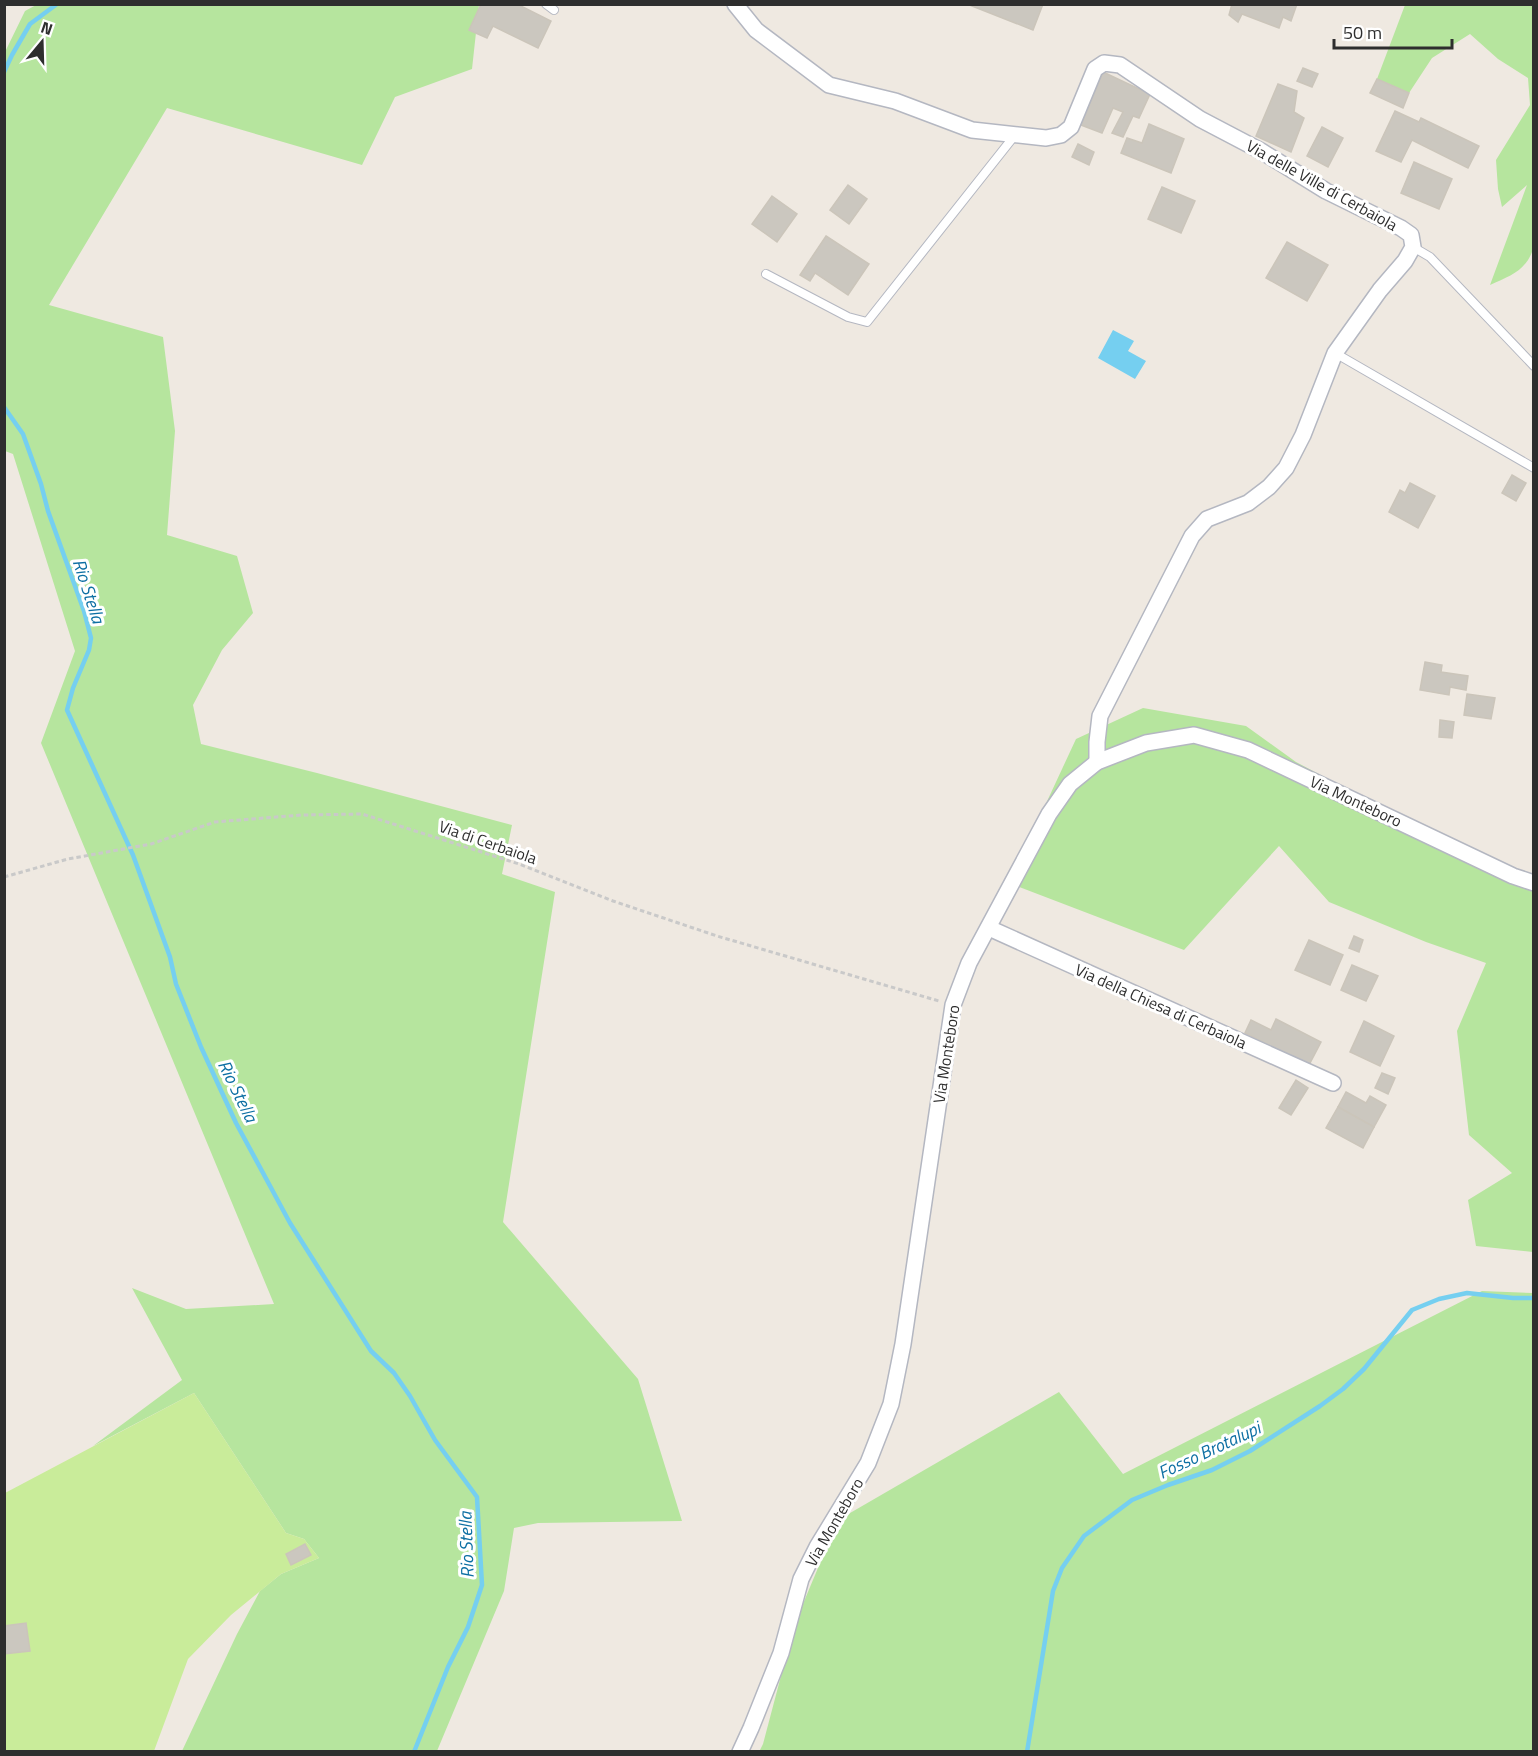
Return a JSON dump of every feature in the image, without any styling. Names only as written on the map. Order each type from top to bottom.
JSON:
[{"type":"street","name":"Via delle Ville di Cerbaiola","points":[[735,4],[756,30],[829,85],[895,101],[972,130],[1046,138],[1061,135],[1071,127],[1095,69],[1104,63],[1120,65],[1200,119],[1261,151],[1326,191],[1401,228],[1411,235],[1413,247]]},
{"type":"street","points":[[1097,762],[1101,716],[1191,537],[1207,519],[1248,503],[1269,487],[1286,468],[1303,435],[1335,353],[1380,290],[1405,261],[1413,247]]},
{"type":"street","name":"Via Monteboro","points":[[740,1752],[781,1653],[801,1579],[817,1547],[868,1463],[891,1404],[903,1344],[953,1005],[969,963],[1049,814],[1070,784],[1097,762],[1146,742],[1194,735],[1248,750],[1533,883]]},
{"type":"street","name":"Via della Chiesa di Cerbaiola","points":[[989,928],[1333,1083]]},
{"type":"lane","points":[[546,4],[554,10]]},
{"type":"lane","points":[[766,274],[848,316],[867,322],[1016,134]]},
{"type":"lane","points":[[1413,247],[1430,257],[1533,366]]},
{"type":"lane","points":[[1335,353],[1533,468]]},
{"type":"path","name":"Via di Cerbaiola","points":[[4,877],[68,859],[151,844],[215,822],[301,815],[362,814],[519,864],[613,901],[717,936],[953,1005]]},
{"type":"green space","points":[[38,4],[479,5],[472,69],[395,97],[362,165],[167,108],[49,305],[163,337],[175,431],[167,535],[237,556],[253,613],[222,650],[193,705],[201,744],[512,825],[502,874],[555,892],[503,1222],[638,1379],[682,1521],[538,1523],[514,1528],[504,1591],[437,1751],[182,1751],[237,1634],[260,1591],[281,1574],[319,1558],[304,1539],[286,1533],[194,1393],[93,1446],[182,1380],[132,1288],[186,1309],[274,1304],[41,743],[75,651],[13,454],[5,451],[5,52],[25,11]]},
{"type":"green space","points":[[1405,5],[1533,5],[1533,249],[1522,268],[1490,285],[1527,185],[1502,207],[1496,160],[1530,105],[1528,78],[1498,59],[1470,34],[1432,58],[1409,93],[1377,79]]},
{"type":"green space","points":[[1143,708],[1246,726],[1296,762],[1533,888],[1533,1252],[1476,1246],[1468,1200],[1512,1173],[1469,1135],[1457,1031],[1486,963],[1426,942],[1329,902],[1279,846],[1184,950],[1009,883],[1076,739]]},
{"type":"green space","points":[[1482,1291],[1533,1293],[1533,1751],[759,1752],[795,1623],[838,1520],[1059,1392],[1123,1474]]},
{"type":"green space","points":[[194,1393],[286,1533],[304,1539],[319,1558],[281,1574],[231,1615],[188,1659],[154,1751],[5,1751],[5,1493]]},
{"type":"water","points":[[1113,330],[1134,341],[1128,351],[1146,361],[1135,379],[1098,358]]},
{"type":"building","points":[[481,4],[517,4],[551,21],[538,48],[493,26],[487,38],[469,30]]},
{"type":"building","points":[[967,4],[1043,4],[1033,30]]},
{"type":"building","points":[[1232,4],[1297,4],[1291,21],[1283,17],[1279,28],[1242,14],[1238,22],[1229,15]]},
{"type":"building","points":[[1303,68],[1318,74],[1312,87],[1297,81]]},
{"type":"building","points":[[1103,72],[1150,94],[1139,118],[1133,116],[1123,137],[1112,133],[1123,112],[1113,108],[1102,133],[1081,125]]},
{"type":"building","points":[[1377,79],[1409,93],[1403,108],[1370,93]]},
{"type":"building","points":[[1278,84],[1297,91],[1294,112],[1304,118],[1291,152],[1256,136]]},
{"type":"building","points":[[1395,111],[1419,122],[1421,118],[1479,146],[1468,168],[1412,140],[1401,162],[1376,151]]},
{"type":"building","points":[[1149,124],[1184,139],[1171,173],[1121,153],[1127,138],[1142,143]]},
{"type":"building","points":[[1322,127],[1343,138],[1328,167],[1307,156]]},
{"type":"building","points":[[1078,144],[1094,152],[1089,165],[1072,157]]},
{"type":"building","points":[[1414,162],[1452,179],[1439,209],[1401,193]]},
{"type":"building","points":[[848,185],[867,199],[849,224],[830,210]]},
{"type":"building","points":[[1162,187],[1195,201],[1181,233],[1148,219]]},
{"type":"building","points":[[772,196],[797,214],[777,242],[752,224]]},
{"type":"building","points":[[826,236],[869,264],[848,295],[815,273],[810,281],[800,275]]},
{"type":"building","points":[[1287,242],[1328,265],[1307,301],[1266,278]]},
{"type":"building","points":[[1512,475],[1526,483],[1516,501],[1502,493]]},
{"type":"building","points":[[1410,483],[1435,496],[1418,528],[1389,512],[1400,490],[1405,493]]},
{"type":"building","points":[[1425,662],[1442,665],[1441,672],[1468,676],[1466,690],[1450,687],[1449,695],[1420,690]]},
{"type":"building","points":[[1467,694],[1495,698],[1491,719],[1464,715]]},
{"type":"building","points":[[1440,720],[1454,722],[1452,738],[1439,737]]},
{"type":"building","points":[[1354,936],[1363,940],[1359,952],[1349,948]]},
{"type":"building","points":[[1309,940],[1343,955],[1330,985],[1295,970]]},
{"type":"building","points":[[1352,965],[1378,976],[1366,1001],[1341,990]]},
{"type":"building","points":[[1276,1019],[1321,1042],[1309,1065],[1245,1033],[1251,1020],[1271,1030]]},
{"type":"building","points":[[1364,1021],[1394,1036],[1380,1066],[1350,1052]]},
{"type":"building","points":[[1382,1073],[1395,1078],[1388,1094],[1375,1088]]},
{"type":"building","points":[[1296,1080],[1308,1088],[1291,1115],[1279,1108]]},
{"type":"building","points":[[1346,1092],[1366,1103],[1370,1096],[1386,1105],[1374,1127],[1338,1107]]},
{"type":"building","points":[[1338,1107],[1374,1127],[1363,1148],[1326,1128]]},
{"type":"building","points":[[305,1544],[311,1555],[291,1565],[286,1554]]},
{"type":"building","points":[[26,1623],[30,1651],[4,1654],[4,1626]]},
{"type":"waterway","name":"Rio Stella","points":[[4,72],[30,24],[57,4]]},
{"type":"waterway","name":"Rio Stella","points":[[4,407],[23,434],[84,611],[91,638],[89,650],[73,688],[67,710],[133,855],[170,957],[176,984],[201,1047],[236,1123],[290,1223],[371,1351],[394,1373],[435,1440],[477,1497],[482,1585],[468,1627],[448,1667],[414,1752]]},
{"type":"waterway","name":"Fosso Brotalupi","points":[[1027,1752],[1053,1591],[1062,1568],[1084,1536],[1132,1500],[1212,1470],[1250,1451],[1320,1406],[1364,1369],[1412,1310],[1439,1299],[1467,1293],[1534,1298]]}]
